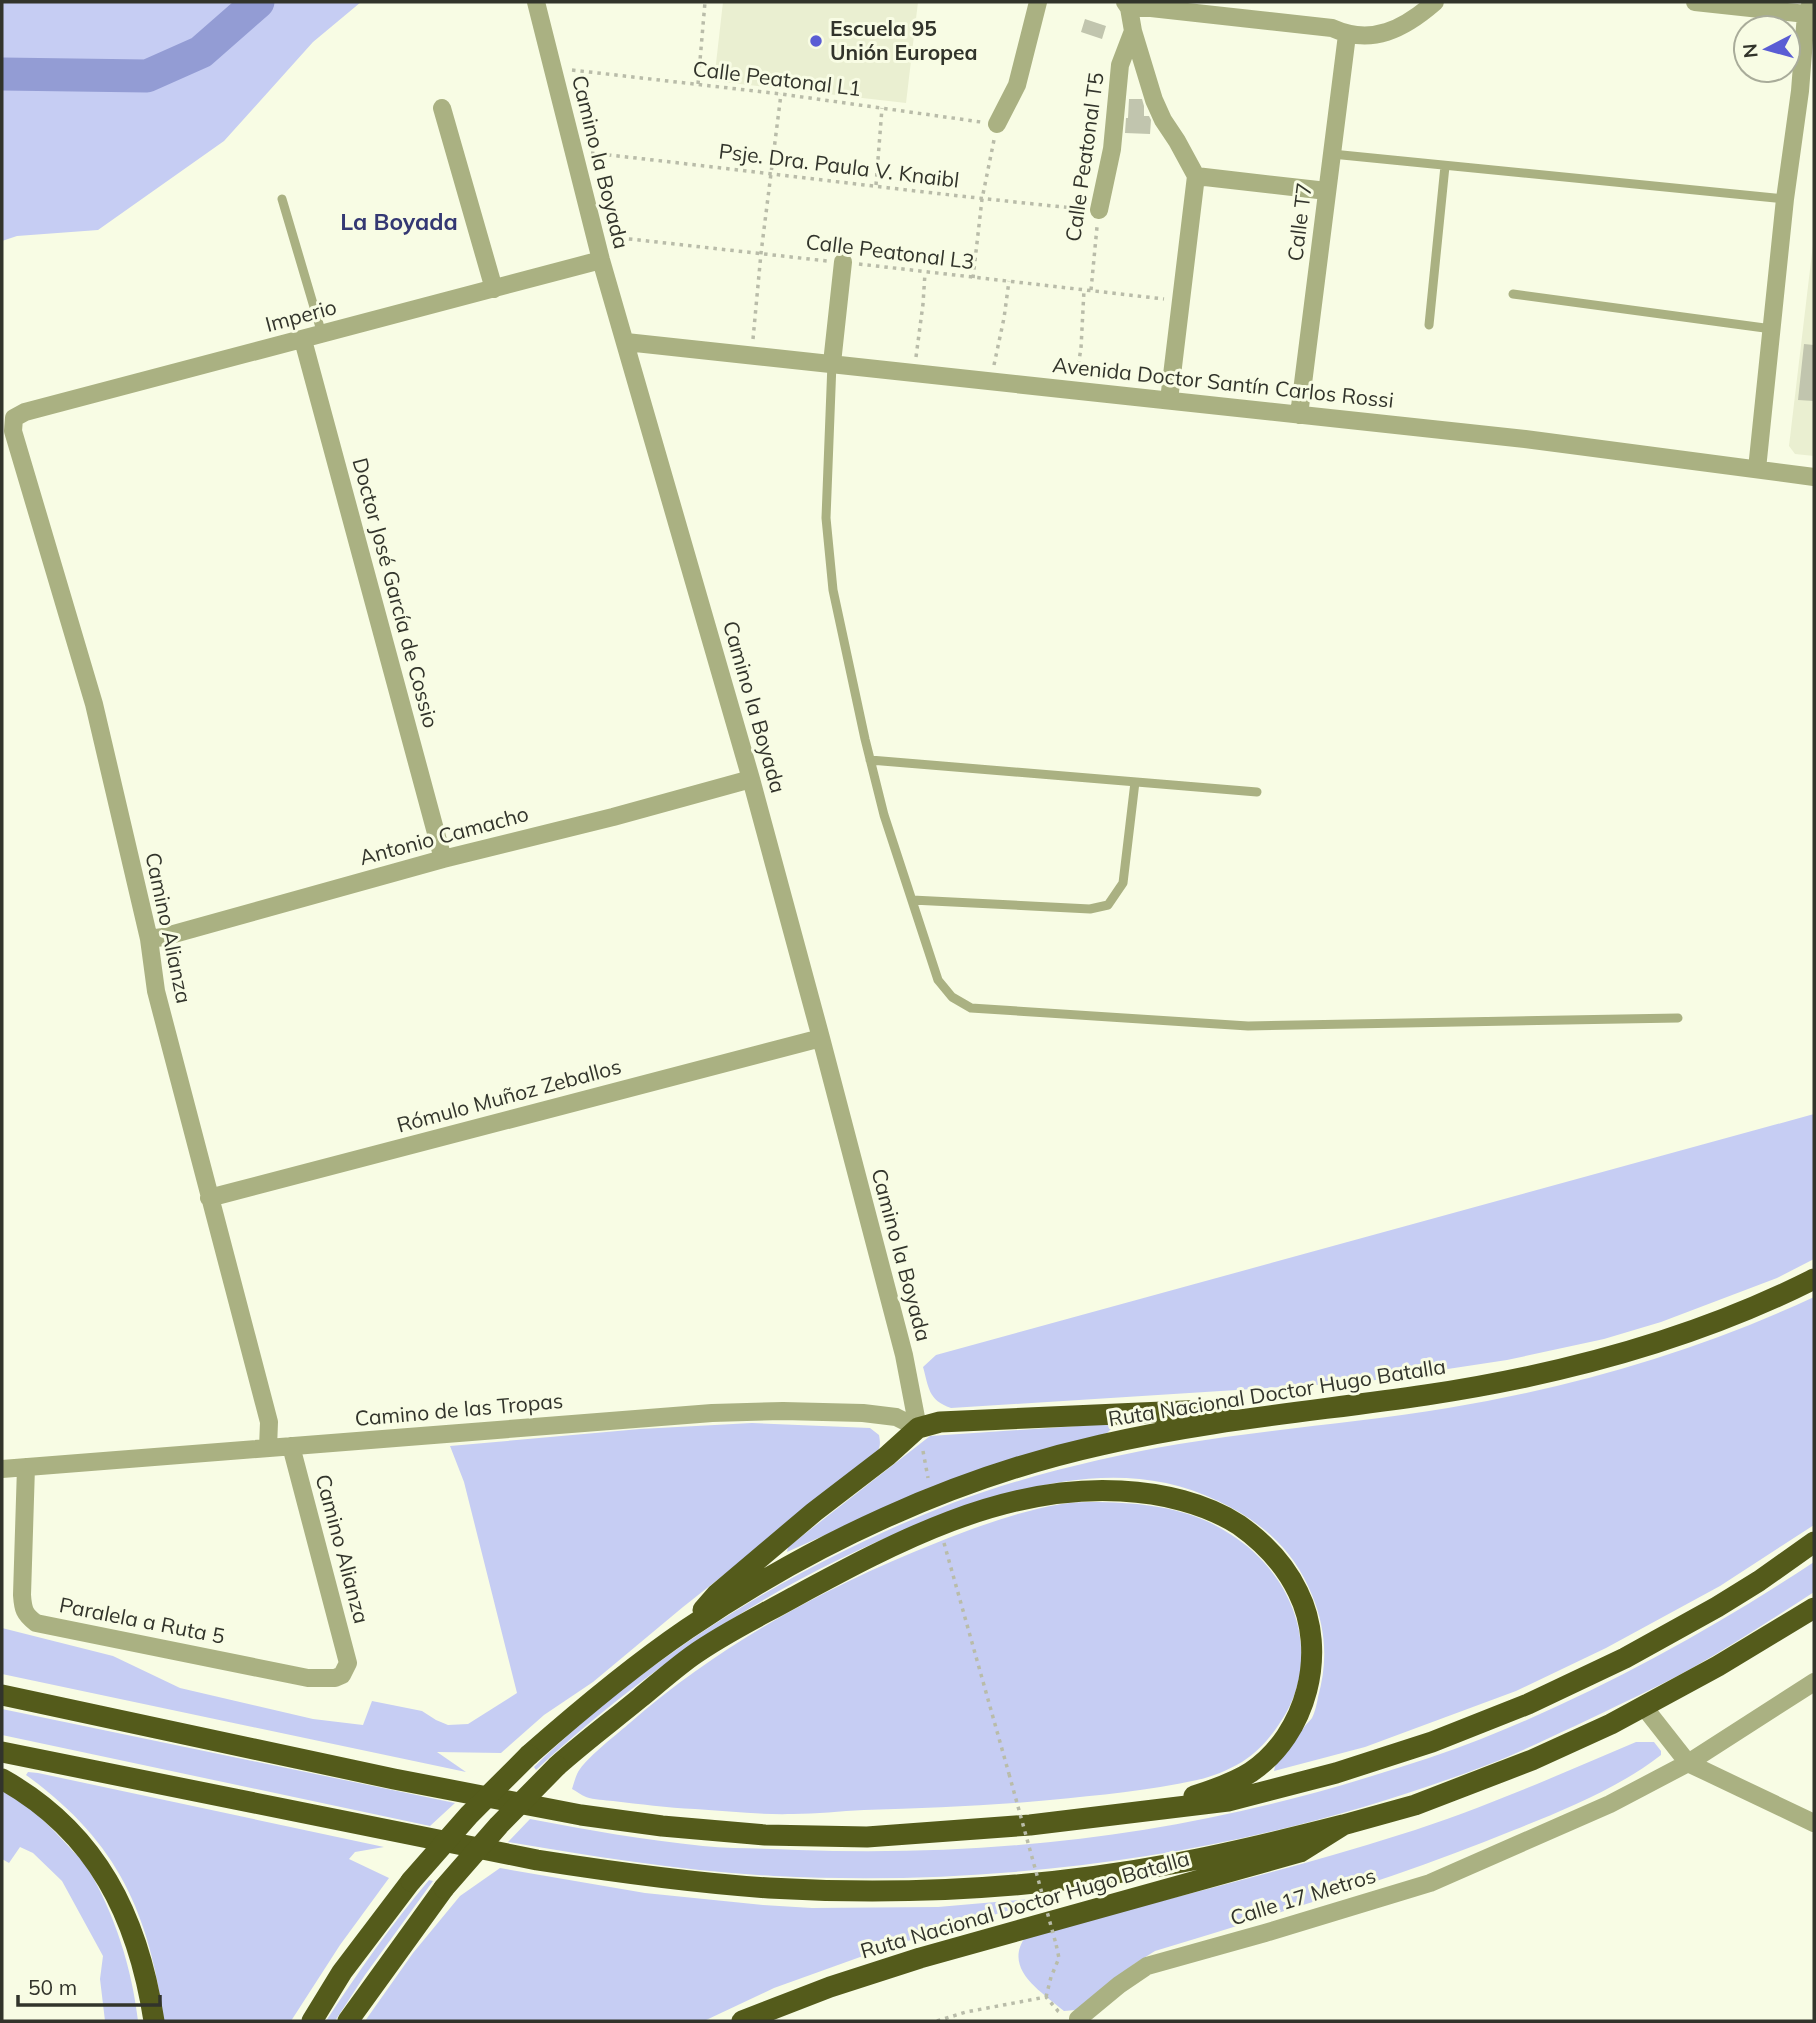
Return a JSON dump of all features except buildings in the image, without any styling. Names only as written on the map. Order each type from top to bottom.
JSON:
[{"type":"highway","name":"Ruta Nacional Doctor Hugo Batalla","points":[[312,2021],[342,1972],[411,1881],[469,1815],[528,1755],[585,1706],[687,1629],[788,1566],[877,1520],[1020,1467],[1099,1445],[1248,1417],[1425,1395],[1535,1376],[1621,1354],[1686,1333],[1814,1279]]},
{"type":"highway","points":[[687,1629],[717,1594],[918,1428],[940,1422],[1207,1410],[1248,1417]]},
{"type":"highway","points":[[348,2021],[444,1888],[499,1825],[557,1766],[693,1655],[849,1567],[907,1539],[1000,1505],[1042,1496],[1120,1491],[1192,1503],[1237,1524],[1270,1552],[1299,1594],[1307,1618],[1310,1678],[1295,1723],[1283,1741],[1251,1772],[1219,1788],[1148,1810]]},
{"type":"highway","points":[[2,1695],[394,1779],[581,1815],[662,1826],[765,1835],[867,1837],[1030,1825],[1228,1801],[1292,1786],[1421,1745],[1528,1704],[1625,1658],[1717,1607],[1814,1542]]},
{"type":"highway","name":"Ruta Nacional Doctor Hugo Batalla","points":[[742,2021],[830,1987],[920,1958],[1300,1852],[1343,1825],[1415,1805],[1532,1760],[1644,1707],[1814,1608]]},
{"type":"highway","points":[[2,1752],[537,1860],[702,1883],[771,1888],[839,1891],[940,1889],[1084,1877],[1250,1849],[1343,1825]]},
{"type":"highway","points":[[2,1779],[53,1813],[102,1870],[135,1936],[154,2021]]},
{"type":"street","name":"Camino la Boyada","points":[[536,2],[601,260],[751,779],[821,1038],[904,1355],[918,1428]]},
{"type":"street","points":[[997,124],[1017,85],[1038,2]]},
{"type":"street","points":[[1169,400],[1196,176],[1154,100],[1127,5],[1332,28],[1347,35],[1374,36],[1392,31],[1420,15],[1435,2]]},
{"type":"street","points":[[1695,2],[1809,8],[1807,92],[1785,199],[1757,469]]},
{"type":"street","name":"Calle Peatonal T5","points":[[1099,210],[1112,149],[1120,65],[1133,31]]},
{"type":"street","name":"Calle T7","points":[[1299,415],[1347,35]]},
{"type":"street","points":[[442,108],[494,289]]},
{"type":"street","points":[[1196,176],[1327,191]]},
{"type":"street","name":"Imperio","points":[[13,418],[25,412],[601,260]]},
{"type":"street","points":[[832,363],[843,262]]},
{"type":"street","name":"Doctor José García de Cossio","points":[[303,340],[443,859]]},
{"type":"street","name":"Avenida Doctor Santín Carlos Rossi","points":[[626,342],[1525,439],[1814,477]]},
{"type":"street","name":"Camino Alianza","points":[[13,418],[13,431],[94,704],[149,939],[156,991],[269,1422],[268,1448]]},
{"type":"street","name":"Antonio Camacho","points":[[149,939],[751,779]]},
{"type":"street","name":"Rómulo Muñoz Zeballos","points":[[209,1198],[821,1038]]},
{"type":"street","name":"Camino de las Tropas","points":[[2,1469],[736,1412],[863,1413],[896,1417],[918,1428]]},
{"type":"street","name":"Camino Alianza","points":[[291,1446],[348,1662]]},
{"type":"street","name":"Paralela a Ruta 5","points":[[26,1467],[23,1611],[36,1623],[308,1678],[335,1678],[342,1675],[348,1662]]},
{"type":"street","name":"Calle 17 Metros","points":[[1078,2020],[1119,1985],[1147,1966],[1430,1882],[1610,1804],[1688,1763],[1814,1682]]},
{"type":"street","points":[[1644,1707],[1688,1763],[1814,1823]]},
{"type":"lane","points":[[1332,154],[1785,199]]},
{"type":"lane","points":[[1429,325],[1445,166]]},
{"type":"lane","points":[[282,199],[323,334]]},
{"type":"lane","points":[[1513,294],[1772,330]]},
{"type":"lane","points":[[832,363],[826,518],[832,578],[884,815],[938,980],[951,997],[971,1008],[1248,1026],[1678,1018]]},
{"type":"lane","points":[[870,760],[1257,792]]},
{"type":"lane","points":[[912,900],[1090,909],[1108,905],[1123,883],[1135,782]]},
{"type":"path","points":[[698,84],[705,2]]},
{"type":"path","name":"Calle Peatonal L1","points":[[552,69],[781,94],[997,124]]},
{"type":"path","points":[[751,355],[781,94]]},
{"type":"path","points":[[876,185],[882,108]]},
{"type":"path","points":[[973,278],[982,199],[997,124]]},
{"type":"path","name":"Psje. Dra. Paula V. Knaibl","points":[[575,151],[982,199],[1099,210]]},
{"type":"path","name":"Calle Peatonal T5","points":[[1091,290],[1099,210]]},
{"type":"path","name":"Calle Peatonal L3","points":[[596,235],[1180,301]]},
{"type":"path","points":[[914,373],[925,272]]},
{"type":"path","points":[[991,382],[1009,281]]},
{"type":"path","points":[[1075,389],[1081,348],[1084,290]]},
{"type":"path","points":[[918,1428],[932,1499]]},
{"type":"path","points":[[939,1526],[1056,1944],[1059,1958],[1046,1997]]},
{"type":"path","points":[[1046,1997],[1058,2011],[1078,2020]]},
{"type":"path","points":[[937,2021],[966,2012],[1046,1997]]},
{"type":"shaded area","points":[[2,2],[252,2],[255,5],[260,2],[361,2],[313,42],[224,141],[98,230],[17,236],[2,241]]},
{"type":"shaded area","name":"Escuela 95 Unión Europea","points":[[723,2],[918,2],[906,103],[714,81]]},
{"type":"shaded area","points":[[1814,236],[1814,456],[1795,454],[1789,446]]},
{"type":"shaded area","points":[[1814,1114],[1814,1259],[1777,1278],[1661,1322],[1604,1339],[1507,1360],[1362,1382],[951,1408],[938,1401],[928,1387],[923,1367],[936,1355]]},
{"type":"shaded area","points":[[1814,1297],[1814,1525],[1720,1586],[1606,1648],[1516,1691],[1365,1747],[1274,1771],[1275,1766],[1312,1718],[1321,1684],[1323,1633],[1317,1608],[1305,1579],[1286,1551],[1274,1539],[1234,1509],[1186,1488],[1121,1478],[1055,1483],[990,1499],[900,1532],[843,1558],[788,1586],[682,1652],[631,1689],[536,1770],[534,1767],[579,1725],[627,1686],[729,1615],[837,1554],[977,1494],[1034,1477],[1150,1449],[1415,1413],[1589,1378],[1726,1334]]},
{"type":"shaded area","points":[[752,1423],[870,1428],[879,1435],[880,1447],[874,1456],[593,1682],[544,1715],[501,1753],[437,1752],[466,1772],[2,1674],[2,1628],[113,1656],[180,1688],[313,1719],[363,1725],[372,1701],[422,1711],[448,1725],[468,1724],[517,1693],[464,1482],[450,1446],[640,1429]]},
{"type":"shaded area","points":[[1111,1425],[1111,1429],[1107,1433],[874,1513],[787,1552],[788,1547],[930,1436]]},
{"type":"shaded area","points":[[1099,1502],[1167,1509],[1215,1525],[1251,1550],[1270,1569],[1284,1590],[1294,1613],[1300,1638],[1301,1663],[1296,1688],[1286,1713],[1272,1734],[1255,1752],[1237,1765],[1197,1780],[1105,1794],[1004,1804],[802,1814],[654,1806],[592,1799],[572,1789],[579,1771],[590,1757],[665,1694],[737,1643],[815,1598],[895,1560],[998,1520],[1062,1504]]},
{"type":"shaded area","points":[[1814,1562],[1814,1592],[1739,1640],[1649,1691],[1498,1761],[1401,1795],[1314,1821],[1226,1842],[1136,1858],[1046,1869],[955,1876],[865,1878],[707,1871],[508,1842],[530,1819],[638,1838],[715,1847],[944,1850],[1088,1838],[1230,1813],[1386,1772],[1524,1721],[1610,1681],[1694,1636]]},
{"type":"shaded area","points":[[2,1709],[455,1803],[430,1826],[2,1735]]},
{"type":"shaded area","points":[[1636,1742],[1654,1742],[1661,1755],[1590,1798],[1425,1864],[1336,1895],[1155,1951],[1134,1964],[1076,2010],[1064,2011],[1036,1987],[1021,1969],[1020,1948],[1026,1936],[1260,1875],[1399,1835],[1489,1803]]},
{"type":"shaded area","points":[[28,1772],[384,1847],[355,1852],[349,1859],[389,1878],[340,1945],[291,2021],[164,2021],[149,1945],[124,1882],[106,1853],[84,1826],[26,1775]]},
{"type":"shaded area","points":[[2,1790],[39,1816],[55,1832],[86,1866],[98,1886],[121,1942],[138,2021],[105,2021],[100,1979],[103,1956],[62,1881],[33,1853],[20,1847],[9,1863],[2,1859]]},
{"type":"shaded area","points":[[500,1868],[645,1893],[812,1908],[938,1907],[1053,1897],[888,1947],[774,1988],[704,2021],[365,2021],[413,1953],[460,1896]]},
{"type":"shaded area","points":[[429,1880],[433,1881],[335,2021],[326,2021],[375,1949]]},
{"type":"waterway","points":[[2,74],[147,76],[201,52],[258,2]]},
{"type":"place","name":"Escuela 95 Unión Europea","points":[[816,41]]},
{"type":"district","name":"La Boyada","points":[[399,222]]}]
